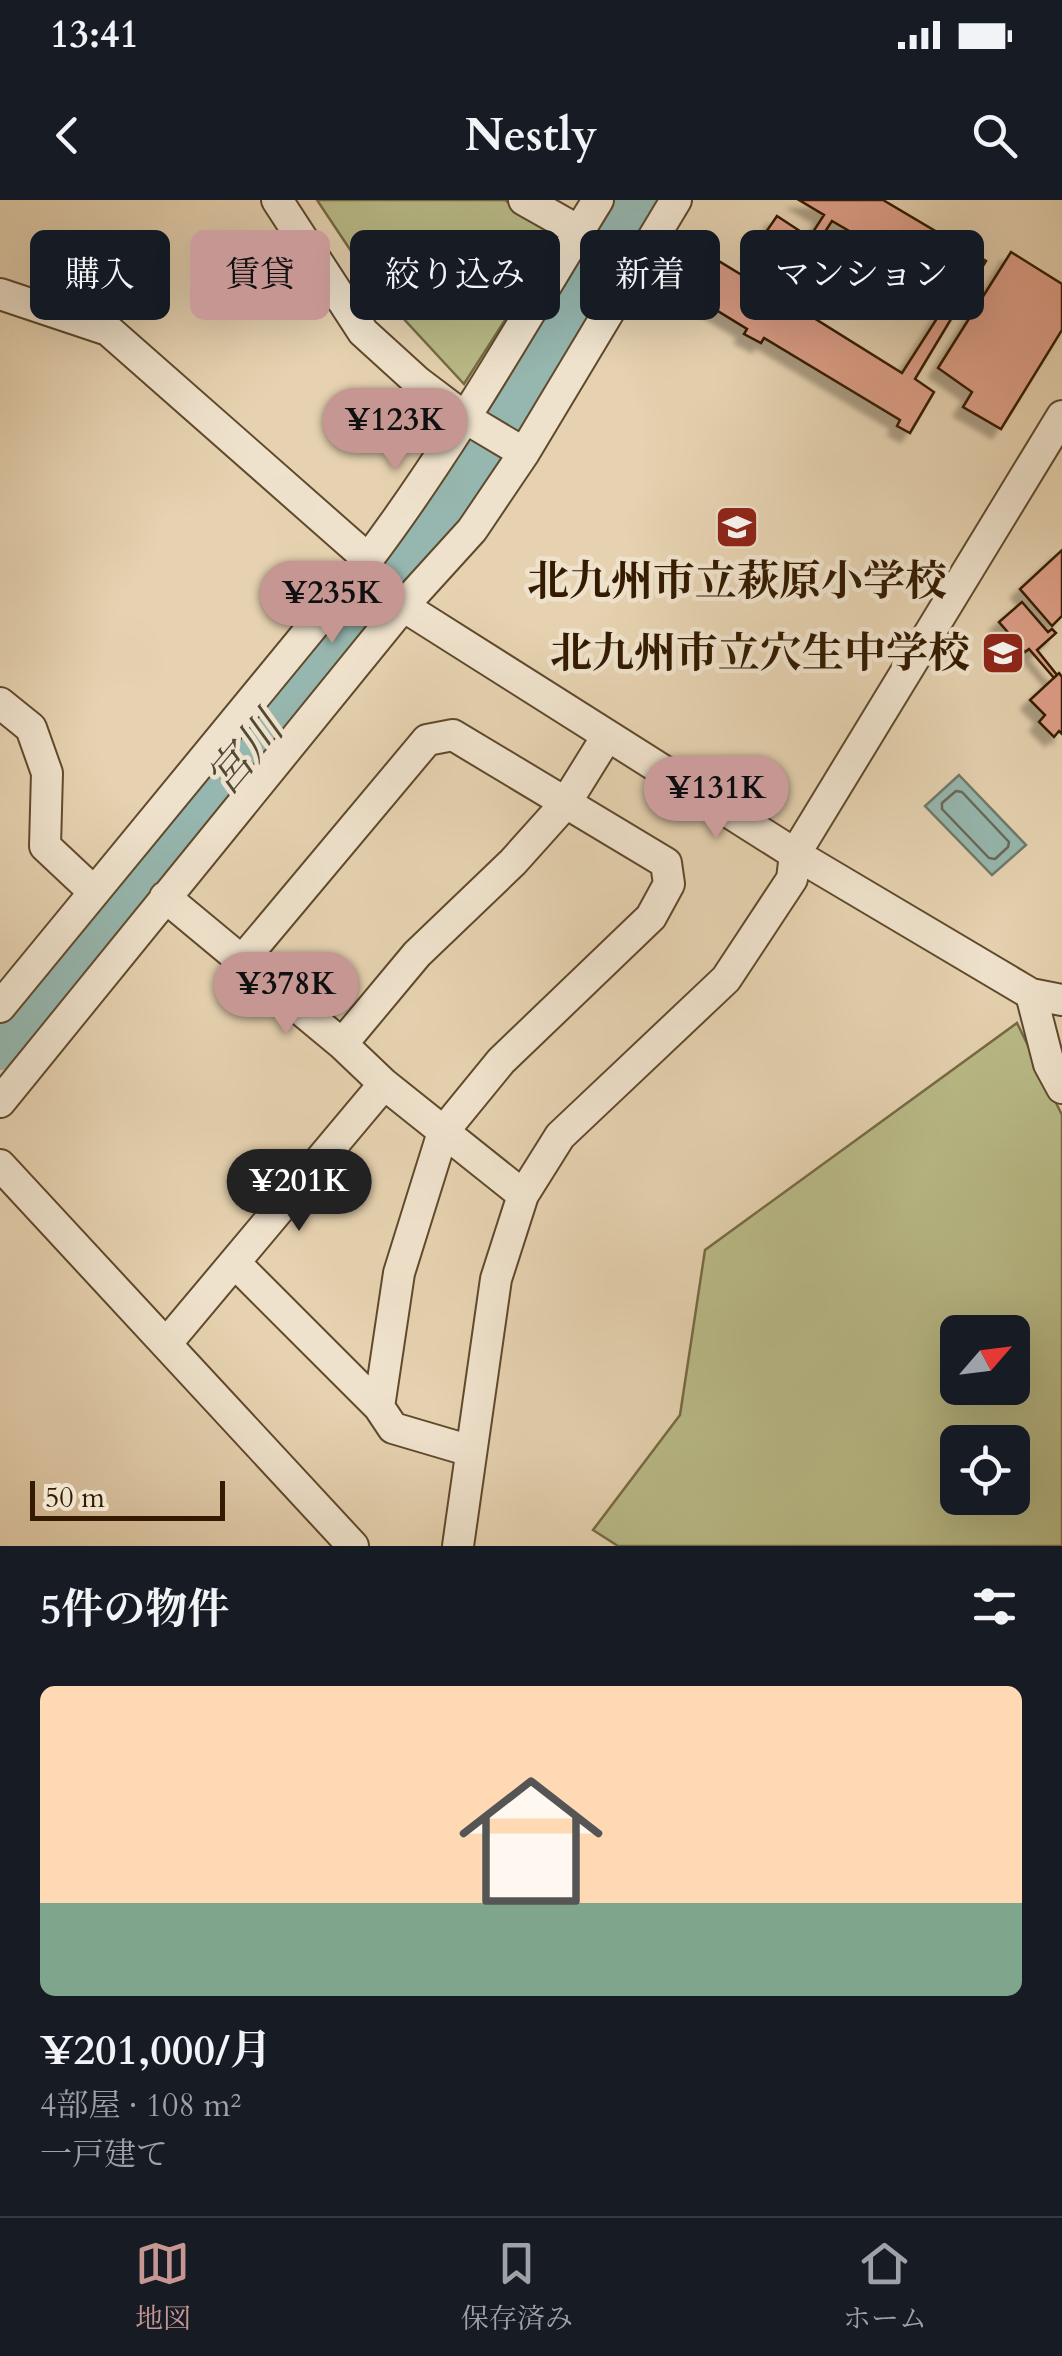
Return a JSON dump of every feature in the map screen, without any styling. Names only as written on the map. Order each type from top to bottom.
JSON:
[{"type":"street","points":[[277,200],[363,332],[418,382],[496,436]]},
{"type":"street","points":[[524,200],[579,231]]},
{"type":"street","points":[[0,1102],[403,606],[472,530],[496,436],[579,231],[598,200]]},
{"type":"street","points":[[0,1007],[368,560],[496,436],[676,200]]},
{"type":"street","points":[[0,294],[108,330],[368,560]]},
{"type":"street","points":[[458,1546],[496,1280],[523,1194],[560,1136],[726,979],[792,878],[795,854],[1062,416]]},
{"type":"street","points":[[403,606],[606,738],[795,854],[1032,994],[1062,1000]]},
{"type":"street","points":[[0,704],[30,728],[48,773],[45,846],[94,892]]},
{"type":"street","points":[[241,962],[428,740],[453,735],[666,863],[669,884],[651,917],[501,1061],[444,1132],[399,1273],[379,1407]]},
{"type":"street","points":[[342,1044],[417,954],[513,862],[565,804],[606,738]]},
{"type":"street","points":[[165,897],[342,1044],[384,1084],[523,1194]]},
{"type":"street","points":[[1032,994],[1049,1064],[1062,1088]]},
{"type":"street","points":[[166,1344],[384,1084]]},
{"type":"street","points":[[0,1164],[353,1546]]},
{"type":"street","points":[[236,1264],[379,1407],[394,1428],[471,1450]]},
{"type":"path","points":[[336,291],[350,283]]},
{"type":"green space","points":[[317,200],[505,200],[545,230],[350,230],[350,250]]},
{"type":"green space","points":[[405,320],[505,320],[464,384]]},
{"type":"green space","points":[[1017,1023],[1062,1115],[1062,1546],[618,1546],[593,1530],[680,1415],[705,1250]]},
{"type":"water","points":[[959,775],[1026,845],[992,875],[925,806]]},
{"type":"building","points":[[799,200],[883,200],[934,230],[847,230],[832,221],[826,230],[814,230],[824,215]]},
{"type":"building","points":[[777,216],[798,230],[767,230]]},
{"type":"building","points":[[1011,252],[1062,284],[1062,330],[1001,429],[963,407],[972,392],[938,368],[968,320],[984,320],[984,295]]},
{"type":"building","points":[[720,262],[740,274],[740,320],[817,320],[902,373],[936,320],[950,320],[915,379],[934,392],[910,433],[897,426],[900,420],[764,338],[761,343],[744,334],[747,329],[720,312]]},
{"type":"building","points":[[1062,550],[1062,616],[1052,626],[1020,589]]},
{"type":"building","points":[[1022,602],[1048,632],[1052,629],[1056,633],[1037,650],[1057,675],[1054,678],[999,622]]},
{"type":"building","points":[[1059,673],[1062,734],[1059,731],[1054,737],[1039,722],[1045,715],[1030,700]]},
{"type":"waterway","name":"宮川","points":[[0,1046],[404,566],[488,453],[638,200]]},
{"type":"place","name":"北九州市立萩原小学校","points":[[737,527]]},
{"type":"place","name":"北九州市立穴生中学校","points":[[1003,653]]}]
